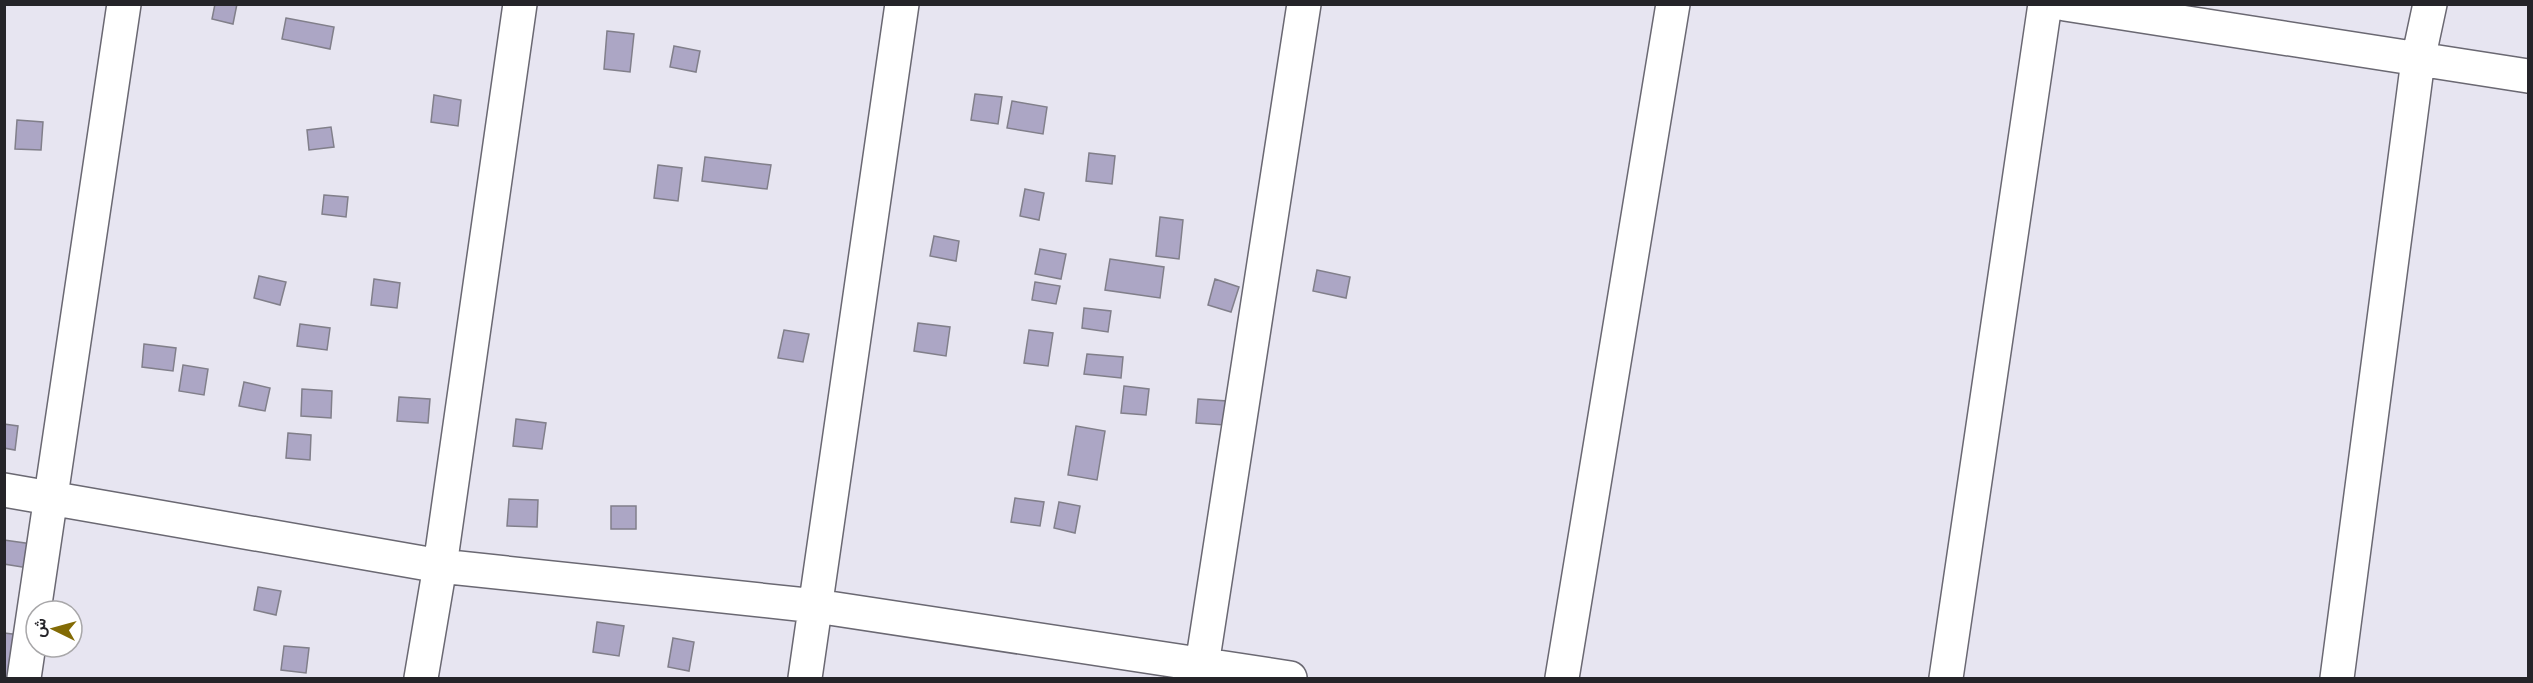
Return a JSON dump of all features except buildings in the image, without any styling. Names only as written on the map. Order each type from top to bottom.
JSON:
[{"type":"street","points":[[24,678],[124,4]]},
{"type":"street","points":[[421,678],[440,566],[520,4]]},
{"type":"street","points":[[805,678],[902,4]]},
{"type":"street","points":[[1201,672],[1304,4]]},
{"type":"street","points":[[1562,678],[1673,4]]},
{"type":"street","points":[[1946,678],[2045,4]]},
{"type":"street","points":[[2065,4],[2529,76]]},
{"type":"street","points":[[2337,678],[2418,60],[2430,4]]},
{"type":"street","points":[[4,490],[440,566],[816,606],[1201,672],[1290,678]]}]
